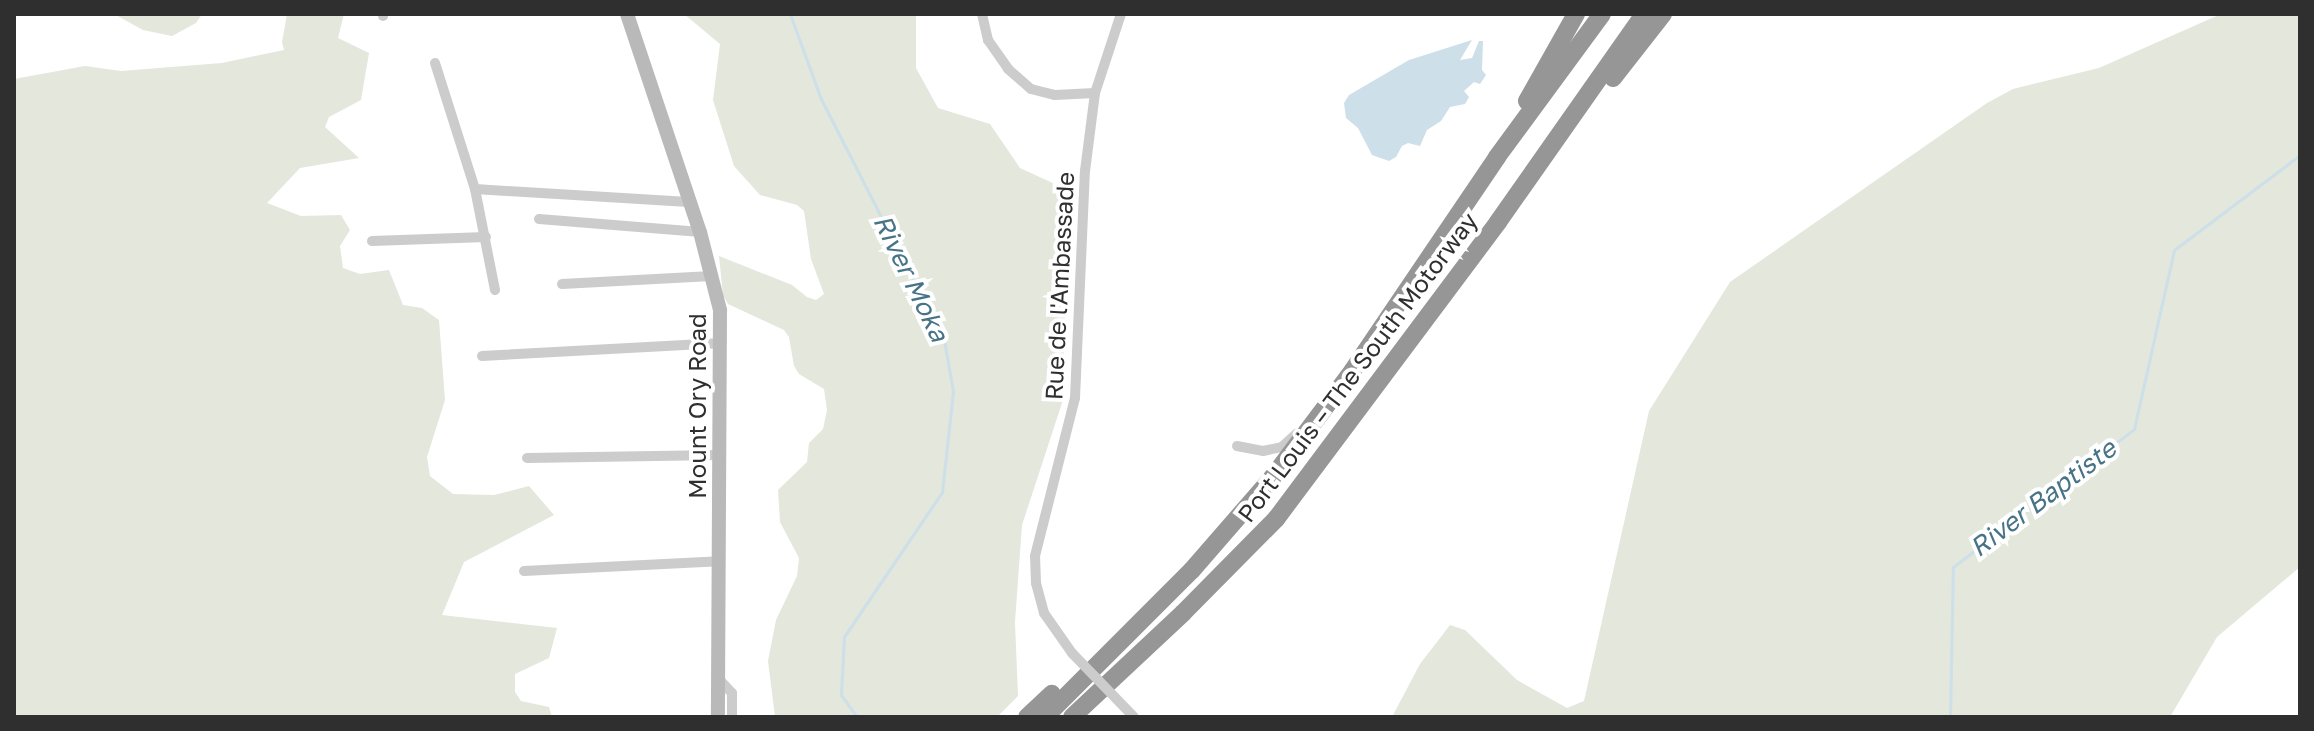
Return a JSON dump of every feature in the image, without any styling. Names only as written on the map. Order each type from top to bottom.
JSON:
[{"type":"highway","points":[[1497,157],[1576,14]]},
{"type":"highway","name":"Port Louis – The South Motorway","points":[[1045,717],[1192,570],[1272,478],[1353,370],[1497,157],[1602,14]]},
{"type":"highway","name":"Port Louis – The South Motorway","points":[[1072,717],[1183,613],[1276,519],[1498,222],[1644,14]]},
{"type":"highway","points":[[1498,222],[1663,14]]},
{"type":"highway","points":[[1027,717],[1158,603]]},
{"type":"highway","points":[[1089,717],[1156,650],[1183,613]]},
{"type":"main road","name":"Mount Ory Road","points":[[627,14],[700,232],[720,310],[718,717]]},
{"type":"street","points":[[982,14],[988,40],[1008,69],[1031,89],[1055,95],[1095,93]]},
{"type":"street","name":"Rue de l'Ambassade","points":[[1121,14],[1095,93],[1085,171],[1075,398],[1035,556],[1036,583],[1044,613],[1072,653],[1134,717]]},
{"type":"street","points":[[435,63],[475,189],[495,290]]},
{"type":"street","points":[[475,189],[689,202]]},
{"type":"street","points":[[539,219],[700,232]]},
{"type":"street","points":[[372,241],[486,237]]},
{"type":"street","points":[[562,284],[712,276]]},
{"type":"street","points":[[482,356],[722,343]]},
{"type":"street","points":[[1237,446],[1263,451],[1282,447],[1353,370]]},
{"type":"street","points":[[527,458],[719,455]]},
{"type":"street","points":[[524,571],[719,561]]},
{"type":"street","points":[[717,677],[732,693],[732,717]]},
{"type":"shaded area","points":[[114,14],[202,14],[196,23],[172,36],[143,30]]},
{"type":"shaded area","points":[[287,14],[344,14],[338,38],[369,53],[361,100],[329,117],[325,127],[359,158],[300,168],[267,203],[301,216],[341,215],[350,230],[340,246],[343,268],[360,274],[389,270],[403,305],[422,308],[439,320],[445,400],[427,457],[430,476],[453,494],[494,495],[529,486],[554,515],[464,562],[442,615],[557,628],[549,658],[515,674],[515,692],[521,701],[549,707],[552,717],[14,717],[14,79],[85,66],[121,71],[222,63],[284,50],[282,42]]},
{"type":"shaded area","points":[[684,14],[916,14],[916,68],[938,108],[990,124],[1020,168],[1057,185],[1068,213],[1062,403],[1022,525],[1015,622],[1018,696],[997,717],[775,717],[768,661],[776,620],[797,576],[799,558],[780,522],[778,490],[807,462],[809,443],[823,429],[827,410],[824,389],[799,374],[794,366],[789,337],[784,330],[728,304],[723,295],[719,256],[792,285],[807,297],[816,300],[824,294],[811,259],[804,211],[797,205],[760,195],[734,166],[713,100],[720,44]]},
{"type":"shaded area","points":[[2221,14],[2300,14],[2300,567],[2217,637],[2170,717],[1392,717],[1420,664],[1450,625],[1465,630],[1517,680],[1567,708],[1584,701],[1649,411],[1730,282],[1987,103],[2013,89],[2099,68]]},
{"type":"shaded area","points":[[1472,40],[1460,60],[1472,58],[1479,41],[1483,41],[1482,70],[1486,75],[1480,84],[1474,82],[1464,91],[1469,97],[1465,104],[1450,107],[1441,121],[1427,130],[1420,146],[1408,143],[1389,161],[1372,155],[1358,128],[1346,118],[1344,103],[1349,95],[1409,60]]},
{"type":"waterway","name":"River Moka","points":[[790,14],[821,99],[944,340],[953,391],[942,492],[844,637],[841,695],[857,717]]},
{"type":"waterway","name":"River Baptiste","points":[[1950,717],[1953,567],[2134,429],[2174,250],[2300,155]]}]
